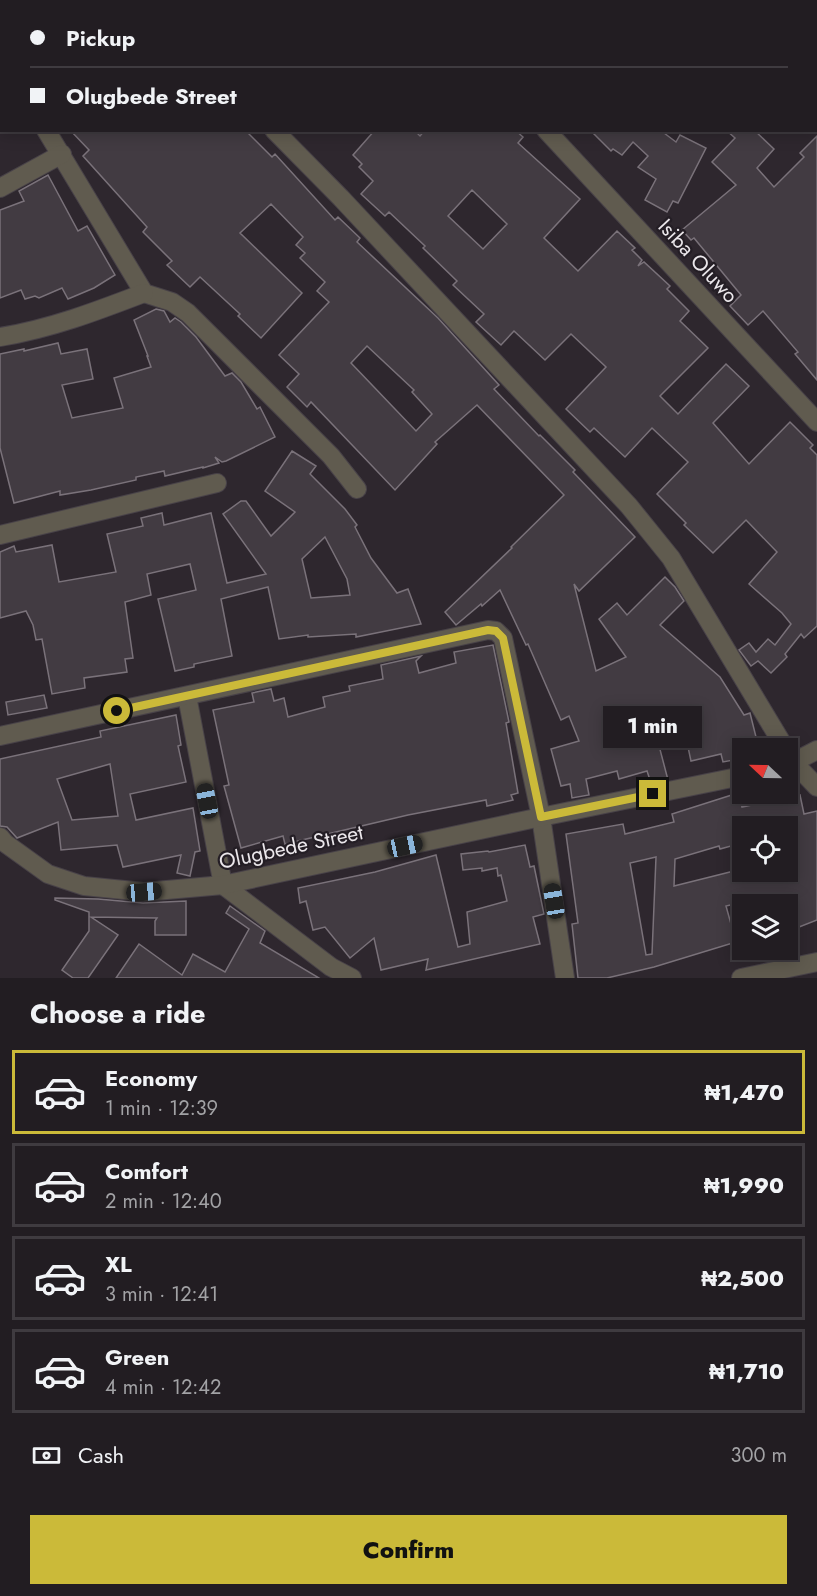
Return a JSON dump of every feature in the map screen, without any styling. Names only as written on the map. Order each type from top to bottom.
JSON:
[{"type":"street","points":[[47,132],[144,293]]},
{"type":"street","points":[[276,132],[341,198],[629,506],[671,558],[777,738]]},
{"type":"street","name":"Isiba Oluwo","points":[[548,132],[817,422]]},
{"type":"street","points":[[0,188],[62,154]]},
{"type":"street","points":[[0,337],[24,333],[85,316],[144,293],[172,302],[188,313],[331,456],[357,489]]},
{"type":"street","points":[[0,534],[217,483]]},
{"type":"street","points":[[0,736],[488,630],[496,631],[503,638],[541,817],[565,978]]},
{"type":"street","points":[[187,696],[223,885],[327,972],[352,978]]},
{"type":"street","points":[[798,755],[817,750]]},
{"type":"street","points":[[798,767],[817,787]]},
{"type":"street","name":"Olugbede Street","points":[[0,837],[48,874],[84,886],[144,892],[223,885],[732,778]]},
{"type":"street","points":[[741,978],[817,962]]},
{"type":"building","points":[[72,132],[247,132],[272,157],[275,154],[335,220],[338,217],[360,238],[357,242],[438,318],[499,385],[494,389],[575,470],[573,472],[635,537],[579,591],[574,584],[596,671],[626,657],[599,619],[617,603],[627,615],[665,577],[684,601],[660,625],[720,677],[744,715],[750,713],[756,738],[732,738],[732,760],[723,762],[721,754],[691,761],[685,733],[657,738],[668,780],[651,783],[647,771],[619,779],[617,771],[586,779],[589,795],[572,798],[570,784],[561,786],[551,749],[579,741],[569,716],[561,720],[528,644],[526,645],[500,590],[456,625],[445,612],[564,495],[477,405],[435,442],[437,444],[395,490],[311,402],[307,407],[287,387],[299,374],[279,355],[329,302],[317,291],[325,282],[300,258],[305,253],[296,245],[303,237],[271,204],[240,233],[302,293],[261,338],[238,316],[240,314],[200,277],[190,287],[167,265],[172,261],[143,232],[147,227],[83,156],[89,150]],"holes":[[[367,346],[414,390],[412,392],[432,414],[416,431],[351,363]]]},
{"type":"building","points":[[373,132],[416,132],[420,136],[423,132],[517,132],[523,137],[518,143],[580,199],[544,238],[578,271],[617,231],[635,248],[632,250],[642,260],[638,266],[644,262],[670,286],[667,289],[689,311],[680,321],[708,348],[660,396],[678,414],[726,364],[749,386],[713,423],[749,464],[790,422],[813,445],[810,448],[817,455],[817,626],[804,638],[801,634],[785,654],[787,657],[771,673],[758,661],[751,666],[739,650],[749,643],[756,652],[768,639],[775,645],[791,624],[749,584],[777,552],[746,520],[713,553],[657,494],[688,462],[652,428],[625,457],[594,428],[590,432],[566,409],[606,367],[571,334],[545,360],[514,331],[501,345],[476,322],[484,314],[453,285],[457,281],[423,248],[425,246],[389,212],[385,216],[361,194],[373,181],[359,167],[362,164],[353,155]],"holes":[[[472,190],[507,224],[483,249],[448,216]]]},
{"type":"building","points":[[592,132],[663,132],[676,142],[680,135],[706,148],[678,203],[673,201],[667,212],[645,200],[656,179],[638,167],[648,156],[633,142],[622,155],[613,149],[611,151]]},
{"type":"building","points":[[728,132],[756,132],[774,149],[757,168],[774,187],[804,157],[800,153],[817,136],[817,380],[795,354],[798,352],[763,311],[748,325],[730,306],[741,295],[694,238],[691,240],[682,230],[736,185],[712,162],[735,138]]},
{"type":"building","points":[[48,175],[78,231],[87,226],[115,275],[94,288],[68,299],[62,288],[39,298],[35,296],[25,299],[21,290],[0,298],[0,210],[24,201],[19,191]]},
{"type":"building","points":[[156,309],[164,311],[170,322],[175,318],[181,322],[196,337],[225,376],[232,373],[241,382],[257,409],[260,407],[275,437],[226,461],[222,462],[215,457],[219,463],[203,468],[165,476],[164,471],[91,490],[60,495],[60,491],[14,503],[0,448],[0,354],[58,343],[61,354],[87,349],[93,379],[62,385],[72,418],[123,408],[114,378],[151,367],[134,320]]},
{"type":"building","points":[[292,451],[316,466],[310,474],[345,509],[357,525],[355,527],[371,558],[397,593],[408,589],[421,624],[356,637],[356,634],[308,637],[308,635],[279,639],[268,587],[221,599],[232,656],[194,664],[194,667],[175,671],[158,599],[196,590],[190,564],[147,574],[151,595],[125,602],[133,658],[125,659],[127,672],[84,678],[85,688],[52,694],[42,639],[36,640],[33,625],[26,611],[0,618],[0,552],[14,546],[16,552],[52,545],[59,582],[116,572],[107,534],[143,526],[141,518],[162,513],[164,525],[211,513],[227,583],[266,574],[223,514],[241,501],[246,501],[271,536],[295,512],[265,491]],"holes":[[[325,537],[347,579],[350,595],[311,598],[302,559]]]},
{"type":"building","points":[[493,645],[509,722],[506,723],[518,793],[511,795],[513,800],[487,806],[486,800],[408,815],[285,844],[283,836],[241,848],[224,786],[229,785],[213,710],[254,702],[252,693],[271,689],[274,701],[284,698],[288,717],[325,707],[323,697],[350,691],[349,686],[383,679],[381,665],[421,656],[416,661],[419,673],[456,663],[454,652]]},
{"type":"building","points":[[44,695],[47,708],[8,715],[6,702]]},
{"type":"building","points":[[176,715],[181,745],[178,746],[186,782],[130,794],[136,820],[193,808],[200,851],[195,852],[190,876],[177,873],[181,855],[123,867],[117,845],[61,850],[58,822],[17,838],[7,827],[0,826],[0,759],[101,737],[100,731]],"holes":[[[110,764],[118,816],[72,820],[57,779]]]},
{"type":"building","points":[[732,795],[732,804],[741,804],[742,807],[756,804],[798,804],[798,795],[800,795],[804,814],[817,811],[817,920],[798,927],[798,894],[732,894],[732,905],[726,906],[732,928],[732,943],[654,967],[607,978],[578,978],[572,924],[578,923],[566,834],[623,824],[625,834],[674,822],[672,814]],"holes":[[[656,857],[652,954],[646,955],[630,863]]]},
{"type":"building","points":[[525,845],[530,867],[534,866],[544,914],[533,917],[540,944],[426,970],[428,959],[381,970],[374,938],[350,958],[325,927],[313,930],[306,901],[300,903],[298,888],[375,872],[436,855],[458,947],[470,944],[467,912],[507,901],[497,868],[482,871],[482,868],[463,870],[461,854],[489,852]]},
{"type":"building","points":[[55,898],[143,903],[186,901],[186,935],[155,935],[157,918],[91,917],[118,935],[88,978],[73,978],[62,970],[89,931],[89,912],[55,900]]},
{"type":"building","points":[[230,906],[265,931],[260,943],[319,978],[116,978],[139,944],[182,975],[193,954],[225,972],[249,929],[226,913]]},
{"type":"route","points":[[117,711],[488,630],[496,631],[503,638],[541,817],[653,794]]}]
